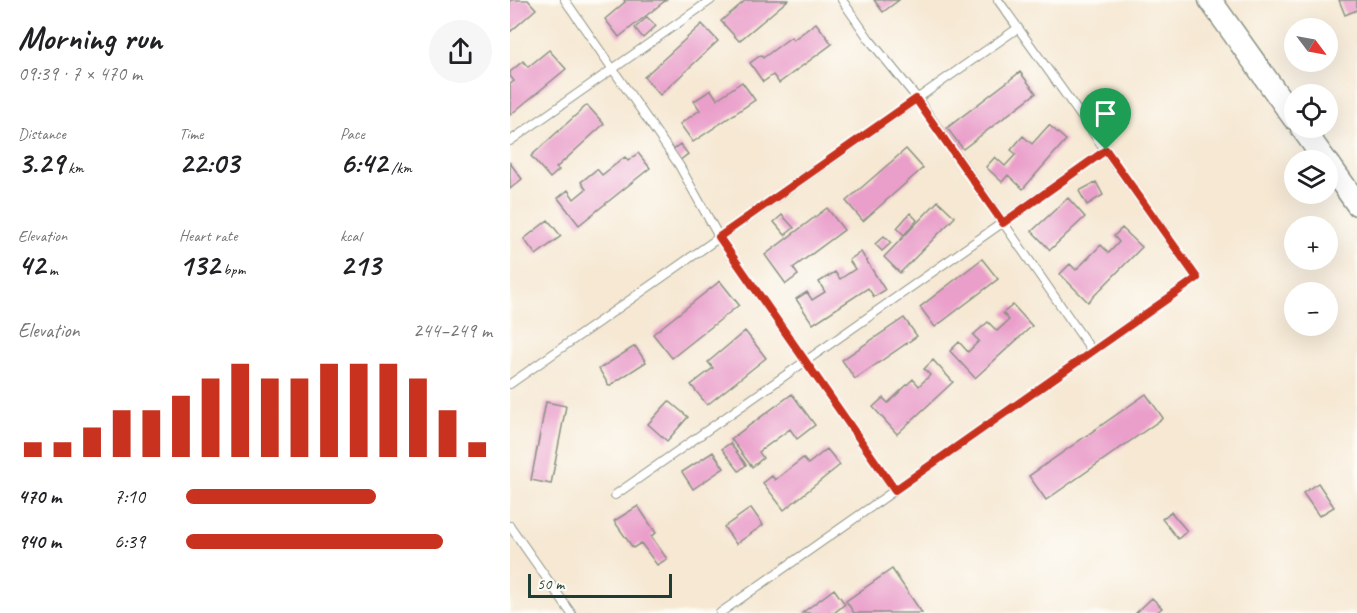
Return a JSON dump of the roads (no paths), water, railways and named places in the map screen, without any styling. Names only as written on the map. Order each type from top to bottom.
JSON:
[{"type":"street","points":[[1210,0],[1284,104]]},
{"type":"street","points":[[1338,178],[1357,204]]},
{"type":"lane","points":[[565,0],[679,165],[719,237],[895,490]]},
{"type":"lane","points":[[510,141],[711,0]]},
{"type":"lane","points":[[842,0],[916,99],[1092,351]]},
{"type":"lane","points":[[720,613],[1197,278],[998,0]]},
{"type":"lane","points":[[510,384],[1018,28]]},
{"type":"lane","points":[[615,495],[1106,150]]},
{"type":"lane","points":[[510,526],[571,613]]}]
